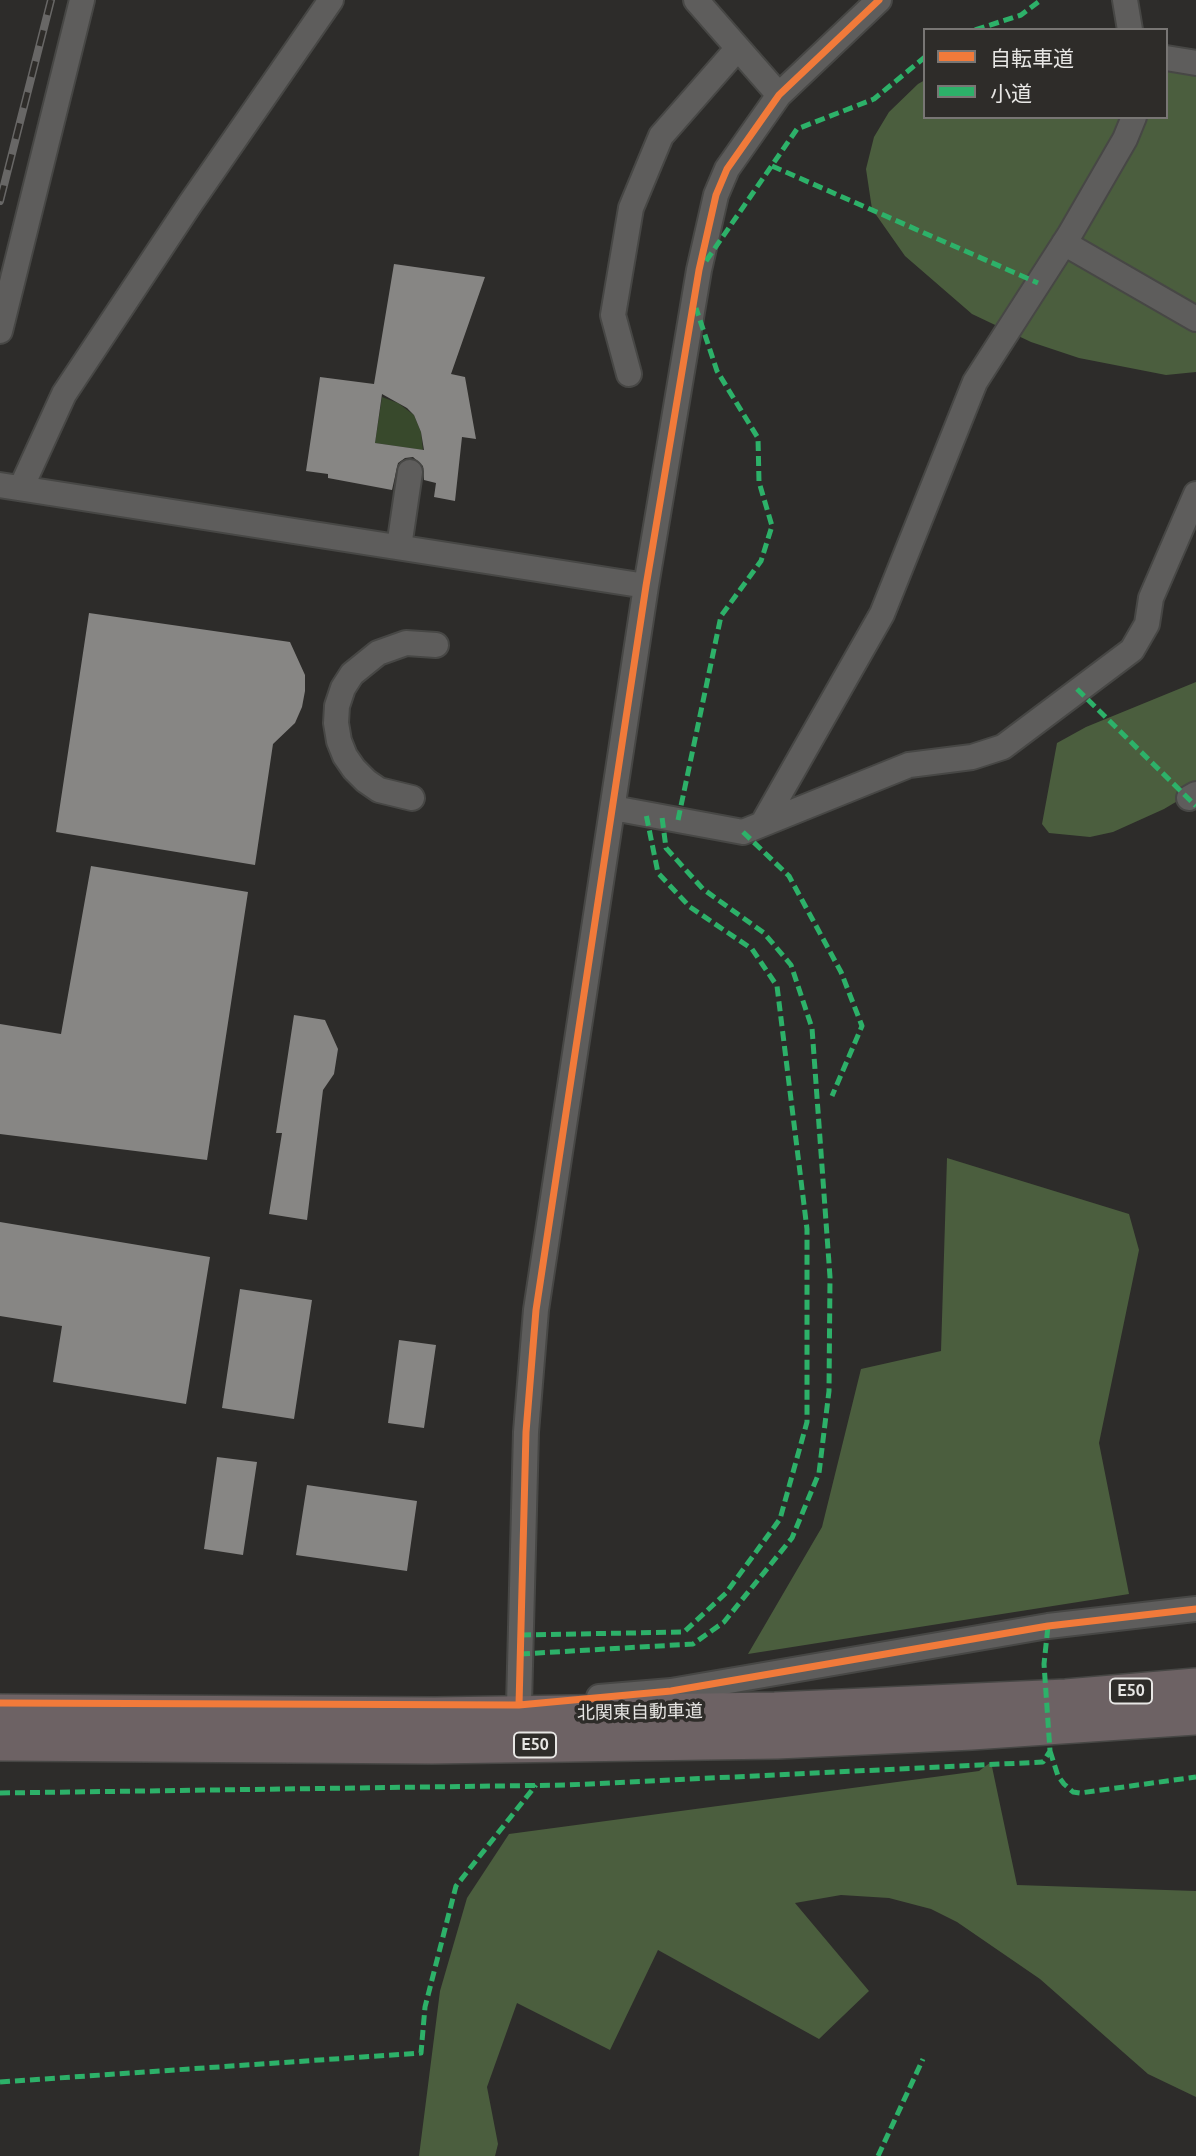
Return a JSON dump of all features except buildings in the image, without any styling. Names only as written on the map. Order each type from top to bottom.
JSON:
[{"type":"highway","name":"北関東自動車道","points":[[0,1743],[574,1745],[777,1741],[1068,1712],[1196,1686]]},
{"type":"highway","name":"北関東自動車道","points":[[0,1712],[434,1715],[775,1710],[1068,1712],[1196,1717]]},
{"type":"street","points":[[0,331],[82,0]]},
{"type":"street","points":[[331,0],[190,204],[64,394],[10,487],[646,586]]},
{"type":"street","points":[[696,0],[779,95]]},
{"type":"street","points":[[519,1705],[526,1432],[536,1310],[646,586],[699,270],[716,195],[727,169],[779,95],[878,0]]},
{"type":"street","points":[[1125,0],[1130,28]]},
{"type":"street","points":[[629,374],[613,315],[631,208],[661,136],[738,48]]},
{"type":"street","points":[[1168,58],[1196,62]]},
{"type":"street","points":[[763,823],[882,614],[975,382],[1064,243],[1125,139],[1133,119]]},
{"type":"street","points":[[1064,243],[1196,319]]},
{"type":"street","points":[[398,547],[410,472]]},
{"type":"street","points":[[613,808],[743,832],[909,765],[972,757],[1003,747],[1132,650],[1147,624],[1151,598],[1196,494]]},
{"type":"street","points":[[412,798],[379,790],[354,769],[339,741],[337,706],[343,688],[352,674],[378,653],[406,642],[436,645]]},
{"type":"street","points":[[0,1703],[519,1705],[671,1691],[1048,1626],[1196,1609]]},
{"type":"green space","points":[[1168,69],[1196,74],[1196,372],[1166,375],[1079,358],[1031,342],[972,314],[905,256],[872,209],[866,169],[874,137],[889,112],[923,81],[923,119],[1168,119]]},
{"type":"green space","points":[[382,397],[398,403],[414,415],[421,432],[423,450],[375,443]]},
{"type":"green space","points":[[1196,682],[1196,790],[1164,809],[1113,832],[1090,837],[1049,833],[1042,824],[1057,743],[1086,727]]},
{"type":"green space","points":[[947,1158],[1129,1214],[1139,1250],[1099,1443],[1129,1594],[748,1654],[822,1527],[861,1369],[941,1351]]},
{"type":"green space","points":[[991,1762],[1017,1885],[1196,1891],[1196,2097],[1148,2074],[1040,1979],[957,1922],[931,1909],[889,1898],[841,1895],[795,1903],[869,1991],[819,2039],[658,1950],[610,2050],[517,2003],[487,2087],[498,2144],[495,2156],[419,2156],[440,1991],[467,1898],[509,1834],[979,1771]]},
{"type":"railway","points":[[0,201],[51,0]]},
{"type":"marked path","points":[[981,28],[1021,15],[1041,0]]},
{"type":"marked path","points":[[706,261],[797,129],[874,99],[923,59]]},
{"type":"marked path","points":[[772,166],[1038,283]]},
{"type":"marked path","points":[[678,820],[721,616],[761,561],[772,526],[759,482],[758,438],[717,371],[696,308]]},
{"type":"marked path","points":[[1077,689],[1196,806]]},
{"type":"marked path","points":[[521,1635],[684,1632],[726,1593],[780,1519],[807,1422],[807,1229],[777,986],[752,949],[690,907],[658,873],[646,814]]},
{"type":"marked path","points":[[520,1654],[693,1644],[724,1622],[792,1538],[819,1473],[829,1391],[830,1277],[812,1028],[791,965],[764,933],[703,889],[666,848],[662,817]]},
{"type":"marked path","points":[[743,832],[789,876],[841,972],[862,1026],[832,1096]]},
{"type":"marked path","points":[[0,1793],[567,1785],[1043,1762],[1050,1751],[1044,1664],[1048,1626]]},
{"type":"marked path","points":[[1050,1751],[1058,1776],[1073,1792],[1196,1777]]},
{"type":"marked path","points":[[0,2082],[421,2053],[425,2007],[456,1886],[536,1785]]},
{"type":"marked path","points":[[878,2156],[923,2059]]},
{"type":"cycle path","points":[[519,1705],[526,1432],[536,1310],[646,586],[699,270],[716,195],[727,169],[779,95],[879,0]]},
{"type":"cycle path","points":[[0,1703],[519,1705],[671,1691],[1048,1626],[1196,1609]]}]
